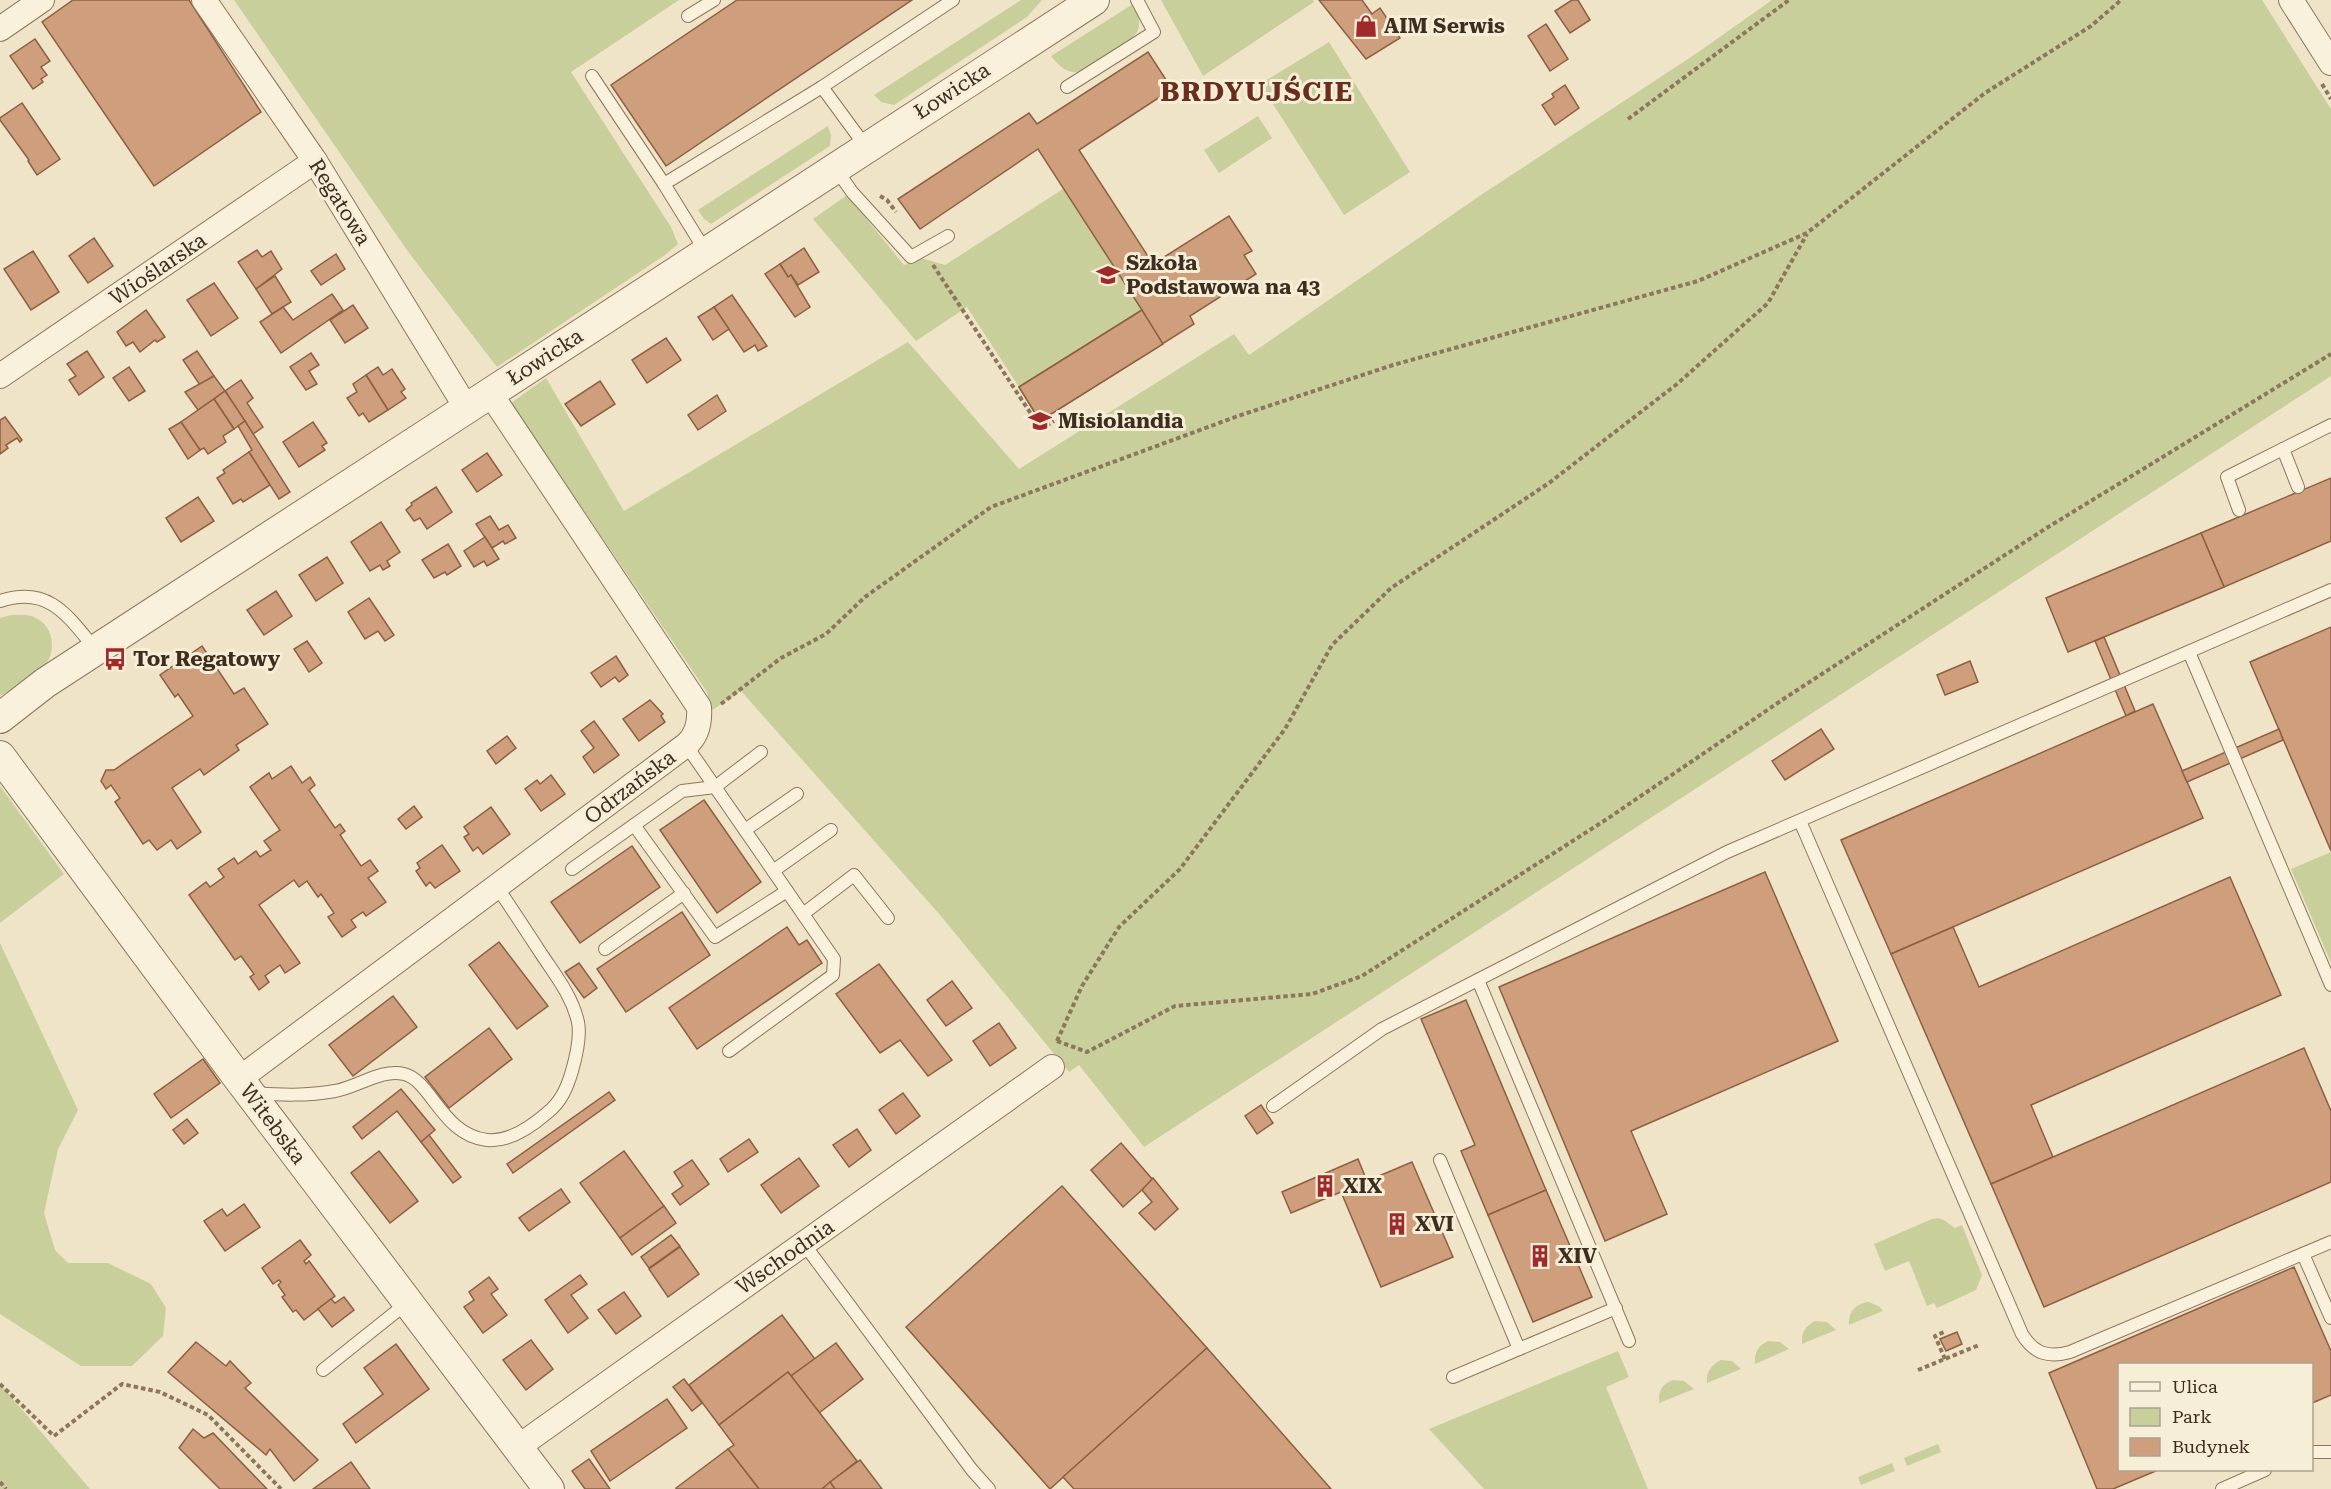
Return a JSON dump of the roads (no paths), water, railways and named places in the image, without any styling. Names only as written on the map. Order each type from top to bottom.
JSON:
[{"type":"street","points":[[0,29],[42,0]]},
{"type":"street","name":"Regatowa","points":[[204,0],[479,401]]},
{"type":"street","name":"Łowicka","points":[[0,718],[45,683],[1094,0]]},
{"type":"street","points":[[2291,0],[2331,63]]},
{"type":"street","name":"Wioślarska","points":[[0,376],[315,161]]},
{"type":"street","name":"Odrzańska","points":[[244,1086],[497,886],[686,745],[694,734],[700,719],[699,707],[479,401]]},
{"type":"street","name":"Witebska","points":[[0,756],[244,1086],[549,1489]]},
{"type":"street","name":"Wschodnia","points":[[518,1447],[804,1244],[1051,1057]]},
{"type":"lane","points":[[688,16],[714,0]]},
{"type":"lane","points":[[664,184],[822,87],[954,0]]},
{"type":"lane","points":[[1067,87],[1154,32],[1137,0]]},
{"type":"lane","points":[[592,76],[706,252]]},
{"type":"lane","points":[[822,87],[866,147]]},
{"type":"lane","points":[[835,168],[852,192],[911,257],[948,236]]},
{"type":"lane","points":[[2239,510],[2227,477],[2331,425]]},
{"type":"lane","points":[[2283,449],[2298,487]]},
{"type":"lane","points":[[1273,1106],[1382,1029],[1727,852],[2331,590]]},
{"type":"lane","points":[[0,601],[17,595],[29,595],[42,599],[64,612],[96,650]]},
{"type":"lane","points":[[2189,652],[2331,985]]},
{"type":"lane","points":[[686,745],[834,959],[833,975],[729,1051]]},
{"type":"lane","points":[[572,869],[682,791],[715,787],[761,752]]},
{"type":"lane","points":[[745,830],[797,794]]},
{"type":"lane","points":[[1800,820],[2017,1323],[2030,1347],[2049,1355],[2070,1352],[2331,1242]]},
{"type":"lane","points":[[634,825],[715,937],[787,891]]},
{"type":"lane","points":[[773,871],[831,830]]},
{"type":"lane","points":[[803,914],[854,875],[888,918]]},
{"type":"lane","points":[[244,1086],[302,1095],[337,1091],[386,1074],[405,1074],[418,1084],[450,1122],[467,1134],[487,1140],[505,1139],[534,1125],[557,1105],[568,1087],[576,1057],[578,1024],[569,996],[497,886]]},
{"type":"lane","points":[[604,949],[684,893]]},
{"type":"lane","points":[[1478,980],[1629,1341]]},
{"type":"lane","points":[[1440,1160],[1519,1349]]},
{"type":"lane","points":[[804,1244],[972,1470],[989,1489]]},
{"type":"lane","points":[[2303,1254],[2331,1318]]},
{"type":"lane","points":[[322,1370],[408,1302]]},
{"type":"lane","points":[[1453,1377],[1616,1308]]},
{"type":"lane","points":[[2313,1452],[2331,1452]]},
{"type":"lane","points":[[2222,1489],[2263,1471]]},
{"type":"place","name":"AIM Serwis","points":[[1366,26]]},
{"type":"place","name":"Szkoła Podstawowa na 43","points":[[1108,275]]},
{"type":"place","name":"Misiolandia","points":[[1040,421]]},
{"type":"place","name":"Tor Regatowy","points":[[115,659]]},
{"type":"place","name":"XIX","points":[[1325,1186]]},
{"type":"place","name":"XVI","points":[[1397,1224]]},
{"type":"place","name":"XIV","points":[[1540,1256]]},
{"type":"district","name":"BRDYUJŚCIE","points":[[1257,92]]}]
